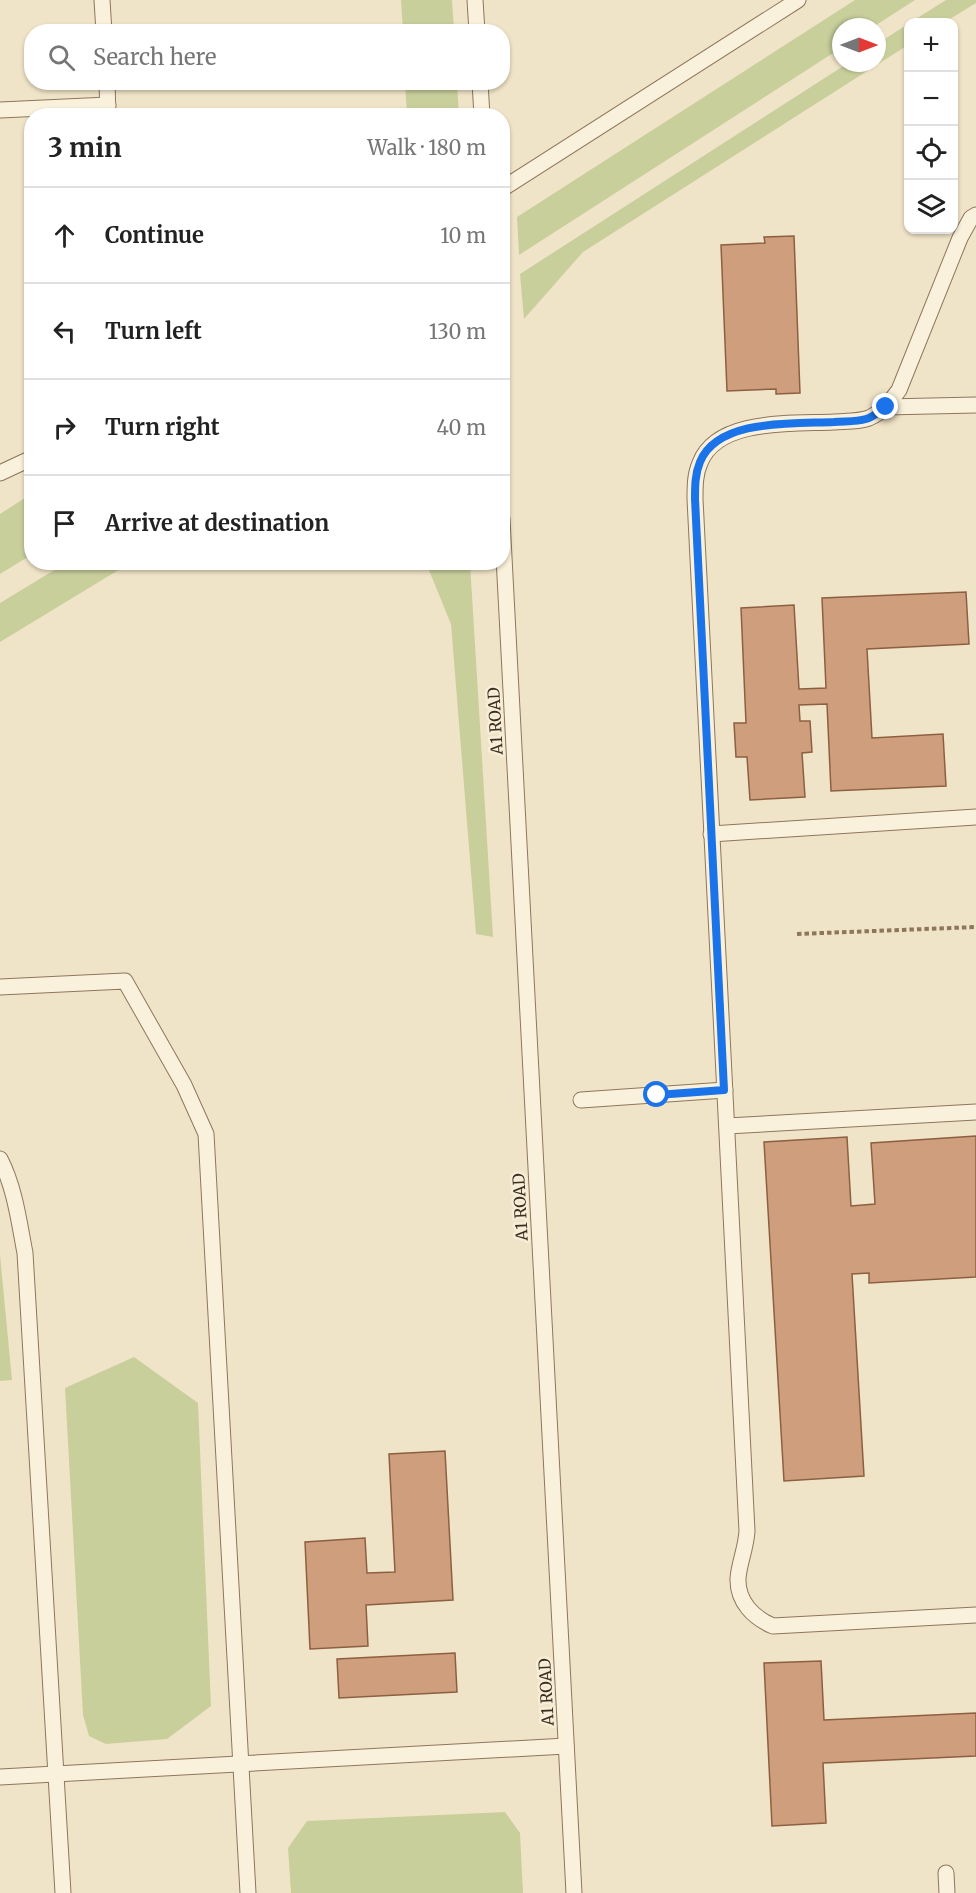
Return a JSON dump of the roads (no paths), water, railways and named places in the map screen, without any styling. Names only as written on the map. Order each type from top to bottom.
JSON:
[{"type":"lane","points":[[102,0],[104,24]]},
{"type":"lane","points":[[475,0],[476,24]]},
{"type":"lane","points":[[510,184],[798,0]]},
{"type":"lane","points":[[107,90],[108,108]]},
{"type":"lane","points":[[480,90],[482,108]]},
{"type":"lane","points":[[0,111],[24,111]]},
{"type":"lane","points":[[976,214],[971,218],[960,238],[899,390],[886,407],[868,418],[745,428],[726,435],[711,446],[700,461],[695,480],[747,1531],[746,1547],[738,1579],[746,1607],[757,1619],[773,1626],[976,1615]]},
{"type":"lane","points":[[886,407],[976,405]]},
{"type":"lane","points":[[0,473],[24,462]]},
{"type":"lane","name":"A1 ROAD","points":[[505,570],[574,1893]]},
{"type":"lane","points":[[711,834],[976,817]]},
{"type":"lane","points":[[0,987],[124,981],[184,1085],[206,1134],[248,1893]]},
{"type":"lane","points":[[581,1100],[724,1090]]},
{"type":"lane","points":[[727,1126],[976,1112]]},
{"type":"lane","points":[[0,1159],[6,1170],[17,1208],[25,1253],[63,1893]]},
{"type":"lane","points":[[0,1777],[566,1746]]},
{"type":"lane","points":[[946,1873],[947,1893]]}]
